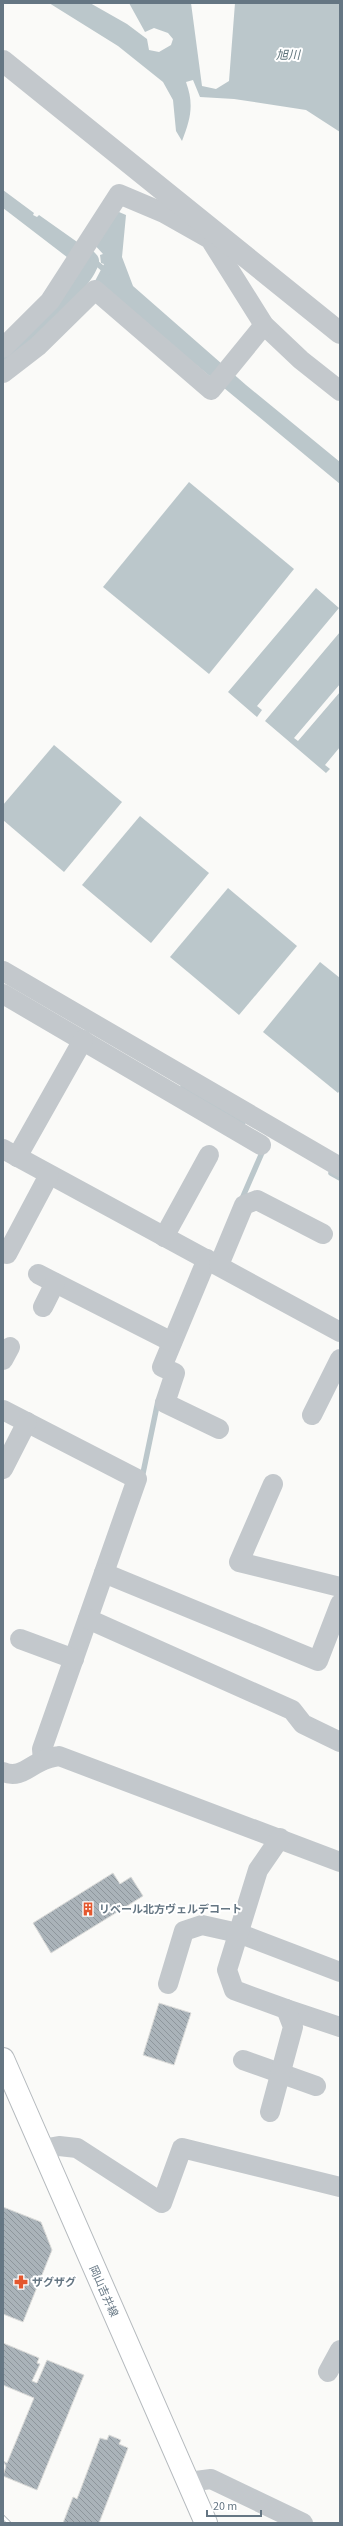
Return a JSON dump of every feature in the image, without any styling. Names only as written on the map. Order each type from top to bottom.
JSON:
[{"type":"main road","name":"岡山吉井線","points":[[3,2059],[9,2088],[42,2149],[206,2523]]},
{"type":"street","points":[[3,62],[214,236],[340,333]]},
{"type":"street","points":[[3,348],[50,301],[119,194],[214,236],[264,325],[301,360],[340,391]]},
{"type":"street","points":[[3,373],[38,346],[95,290],[211,390],[264,325]]},
{"type":"street","points":[[264,325],[340,374]]},
{"type":"street","points":[[3,971],[225,1112],[260,1145]]},
{"type":"street","points":[[3,994],[83,1040],[225,1112],[340,1167]]},
{"type":"street","points":[[83,1040],[10,1153],[340,1332]]},
{"type":"street","points":[[164,1237],[209,1155]]},
{"type":"street","points":[[7,1254],[49,1175]]},
{"type":"street","points":[[219,1429],[165,1403],[175,1373],[162,1367],[172,1342],[213,1262],[244,1205],[257,1200],[323,1234]]},
{"type":"street","points":[[38,1274],[172,1342]]},
{"type":"street","points":[[43,1308],[56,1282]]},
{"type":"street","points":[[312,1415],[340,1359]]},
{"type":"street","points":[[3,1410],[137,1479],[108,1575],[92,1621],[74,1658],[42,1749],[43,1760]]},
{"type":"street","points":[[3,1469],[27,1422]]},
{"type":"street","points":[[273,1484],[239,1562],[340,1587]]},
{"type":"street","points":[[108,1575],[318,1661],[340,1604]]},
{"type":"street","points":[[92,1621],[292,1710],[303,1724],[340,1742]]},
{"type":"street","points":[[20,1639],[74,1658]]},
{"type":"street","points":[[3,1772],[12,1775],[22,1772],[43,1760],[59,1756],[280,1838],[340,1862]]},
{"type":"street","points":[[280,1838],[258,1870],[227,1970],[234,1990],[340,2027]]},
{"type":"street","points":[[168,1984],[184,1932],[202,1925],[238,1933],[340,1972]]},
{"type":"street","points":[[270,2112],[293,2027],[286,2009]]},
{"type":"street","points":[[243,2060],[316,2086]]},
{"type":"street","points":[[42,2149],[59,2146],[77,2148],[162,2203],[182,2148],[340,2187]]},
{"type":"street","points":[[328,2372],[340,2350]]},
{"type":"street","points":[[188,2482],[210,2479],[303,2523]]},
{"type":"water","name":"旭川","points":[[49,3],[90,3],[127,24],[147,39],[149,50],[159,52],[171,45],[173,39],[168,33],[154,28],[145,32],[129,3],[191,3],[202,86],[216,89],[229,81],[235,3],[340,3],[340,132],[306,110],[234,99],[200,97],[193,80],[186,82],[191,104],[188,125],[182,141],[176,131],[173,100],[163,82],[118,46]]},
{"type":"water","points":[[3,190],[34,213],[33,215],[37,217],[39,215],[95,253],[99,259],[99,262],[95,273],[72,302],[42,332],[3,365],[3,351],[76,264],[3,208]]},
{"type":"water","points":[[119,212],[126,215],[122,257],[133,286],[246,385],[340,462],[340,484],[95,281],[104,264],[101,263],[100,255],[103,254],[92,242]]},
{"type":"water","points":[[189,482],[294,569],[209,674],[103,587]]},
{"type":"water","points":[[316,588],[339,608],[257,706],[262,710],[257,717],[228,692]]},
{"type":"water","points":[[340,632],[340,684],[294,738],[298,741],[340,692],[340,747],[325,765],[330,769],[326,773],[265,721]]},
{"type":"water","points":[[54,745],[122,802],[64,872],[3,820],[3,805]]},
{"type":"water","points":[[140,816],[209,873],[151,943],[82,885]]},
{"type":"water","points":[[228,888],[297,946],[239,1015],[170,957]]},
{"type":"water","points":[[320,962],[340,978],[340,1090],[338,1093],[263,1032]]},
{"type":"building","name":"リベール北方ヴェルデコート","points":[[113,1873],[120,1884],[131,1877],[143,1896],[51,1953],[33,1923]]},
{"type":"building","points":[[159,2003],[191,2013],[174,2065],[143,2055]]},
{"type":"building","name":"ザグザグ","points":[[3,2207],[41,2222],[52,2250],[23,2322],[3,2314]]},
{"type":"building","points":[[3,2343],[39,2358],[37,2363],[40,2364],[32,2381],[37,2383],[47,2360],[84,2375],[37,2490],[3,2476],[6,2466],[3,2461],[7,2463],[34,2398],[3,2385]]},
{"type":"building","points":[[109,2435],[121,2440],[119,2444],[128,2448],[99,2523],[63,2523],[73,2497],[77,2499],[100,2438],[107,2440]]},
{"type":"waterway","points":[[93,260],[108,273]]},
{"type":"waterway","points":[[183,1087],[243,1122]]},
{"type":"waterway","points":[[241,1201],[264,1148]]},
{"type":"waterway","points":[[331,1173],[340,1178]]},
{"type":"waterway","points":[[142,1478],[158,1401]]},
{"type":"railway","points":[[3,2517],[9,2523]]},
{"type":"place","name":"リベール北方ヴェルデコート","points":[[88,1909]]},
{"type":"place","name":"ザグザグ","points":[[21,2282]]}]
